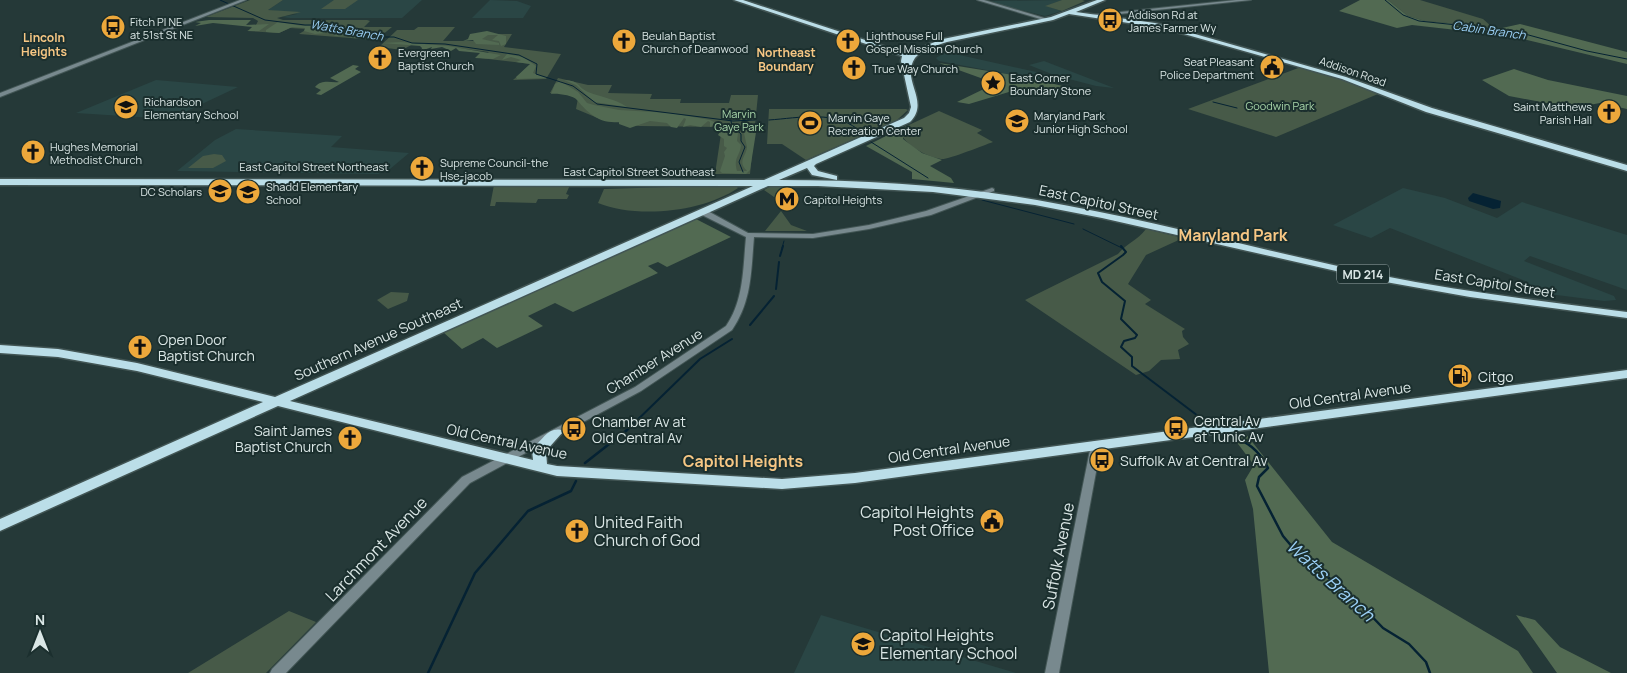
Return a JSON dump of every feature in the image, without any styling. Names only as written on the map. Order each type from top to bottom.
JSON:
[{"type":"main road","points":[[737,0],[889,49],[910,52],[945,40],[1046,19],[1102,0]]},
{"type":"main road","points":[[1070,12],[1093,0]]},
{"type":"main road","name":"Addison Road","points":[[1070,12],[1155,25],[1193,35],[1344,78],[1429,110],[1627,168]]},
{"type":"main road","points":[[910,52],[931,40],[1046,19]]},
{"type":"main road","points":[[910,52],[931,40]]},
{"type":"main road","name":"Southern Avenue Southeast","points":[[0,525],[896,125],[911,117],[915,111],[908,72],[904,61],[910,52]]},
{"type":"main road","points":[[812,163],[810,166],[815,173],[836,178]]},
{"type":"main road","name":"East Capitol Street Northeast","points":[[0,177],[778,178]]},
{"type":"main road","name":"East Capitol Street","points":[[778,178],[836,178],[911,182],[992,190],[1096,208],[1374,270],[1516,293],[1627,307]]},
{"type":"main road","name":"East Capitol Street Southeast","points":[[0,182],[768,183]]},
{"type":"main road","points":[[740,182],[749,191]]},
{"type":"main road","name":"East Capitol Street","points":[[768,183],[889,186],[980,194],[1102,215],[1284,257],[1470,294],[1627,314]]},
{"type":"main road","points":[[1267,265],[1267,258],[1284,257]]},
{"type":"main road","name":"Old Central Avenue","points":[[0,349],[37,350],[102,359],[278,401],[541,468],[648,477],[808,483],[1626,375]]},
{"type":"main road","points":[[541,468],[539,450],[556,433]]},
{"type":"street","points":[[0,95],[244,0]]},
{"type":"street","points":[[979,0],[1046,19]]},
{"type":"street","points":[[1090,16],[1097,13],[1249,0]]},
{"type":"street","points":[[703,212],[750,235],[813,236],[861,228],[930,212],[992,190]]},
{"type":"street","name":"Chamber Avenue","points":[[506,459],[658,377],[729,328],[736,318],[744,298],[750,235]]},
{"type":"street","name":"Suffolk Avenue","points":[[1052,673],[1096,445]]},
{"type":"street","name":"Larchmont Avenue","points":[[278,673],[466,480],[506,459]]},
{"type":"shaded area","points":[[283,0],[422,0],[402,18],[290,18],[282,17],[297,14],[268,10]]},
{"type":"shaded area","points":[[490,0],[517,1],[531,6],[523,18],[472,18]]},
{"type":"shaded area","points":[[1062,0],[1046,6],[1062,11],[1045,16],[991,1]]},
{"type":"shaded area","points":[[946,52],[1059,77],[1029,65],[1044,61],[1114,88],[1096,86],[1069,79],[1065,83],[1054,83],[939,61],[936,58]]},
{"type":"shaded area","points":[[156,80],[238,87],[170,119],[76,113]]},
{"type":"shaded area","points":[[236,129],[342,136],[331,147],[409,153],[390,169],[378,174],[177,171],[215,140]]},
{"type":"shaded area","points":[[1403,188],[1445,198],[1497,218],[1522,202],[1627,235],[1627,290],[1530,256],[1524,261],[1614,296],[1616,300],[1604,301],[1533,292],[1528,282],[1390,228],[1371,238],[1333,225]]},
{"type":"shaded area","points":[[1473,193],[1501,201],[1500,208],[1493,209],[1469,201],[1468,198]]},
{"type":"shaded area","name":"Capitol Heights Elementary School","points":[[821,615],[1016,673],[794,673]]},
{"type":"green space","points":[[250,0],[283,0],[268,10],[301,12],[277,18],[283,20],[367,20],[370,21],[364,27],[392,27],[376,40],[299,34],[307,29],[290,28],[279,33],[247,31],[255,27],[258,21],[253,18],[206,17]]},
{"type":"green space","points":[[334,0],[358,0],[345,9],[321,9]]},
{"type":"green space","points":[[1062,0],[1085,1],[1062,11],[1045,6]]},
{"type":"green space","points":[[1360,0],[1388,0],[1408,16],[1425,21],[1502,28],[1520,24],[1627,52],[1627,64],[1510,36],[1412,25],[1397,28],[1339,11]]},
{"type":"green space","points":[[1388,0],[1420,0],[1483,19],[1492,27],[1425,21],[1408,16]]},
{"type":"green space","points":[[251,20],[246,25],[269,24],[259,31],[248,31],[252,27],[213,23],[195,26],[201,23],[195,22]]},
{"type":"green space","points":[[278,22],[303,26],[336,26],[347,32],[378,39],[352,38],[347,35],[334,36],[338,32],[315,34],[304,31],[305,28],[292,27],[279,33],[266,32],[266,30]]},
{"type":"green space","points":[[418,27],[455,27],[443,41],[475,41],[482,34],[512,34],[504,47],[561,54],[546,79],[513,80],[531,64],[480,58],[489,52],[415,43],[402,50],[379,47],[397,30],[414,30]]},
{"type":"green space","points":[[487,31],[506,36],[506,44],[501,46],[499,41],[492,40],[498,35],[488,35],[482,39],[499,43],[499,45],[476,44],[473,40],[463,41],[468,39],[470,34]]},
{"type":"green space","points":[[401,42],[448,46],[501,55],[493,59],[475,58],[480,53],[459,51],[456,48],[451,51],[442,47],[431,49],[432,47],[421,51],[422,48],[420,46],[382,43]]},
{"type":"green space","points":[[507,54],[523,57],[536,66],[533,73],[546,78],[517,79],[516,77],[530,64],[516,62],[521,60],[511,57],[502,60]]},
{"type":"green space","points":[[939,63],[1019,76],[1076,89],[1044,97],[1022,88],[969,104],[957,102],[990,86],[989,81]]},
{"type":"green space","points":[[353,65],[359,66],[355,69],[361,72],[321,95],[316,94],[321,90],[315,87],[323,82],[339,82],[330,78]]},
{"type":"green space","name":"Goodwin Park","points":[[1301,67],[1338,77],[1378,94],[1276,137],[1188,109]]},
{"type":"green space","points":[[1514,69],[1548,80],[1627,96],[1627,109],[1600,103],[1573,108],[1509,96],[1482,80]]},
{"type":"green space","name":"Marvin Gaye Park","points":[[558,78],[588,85],[612,85],[608,93],[652,94],[650,99],[681,99],[680,103],[729,103],[731,95],[758,95],[750,174],[715,174],[722,127],[639,126],[600,119],[576,109],[578,98],[565,93],[550,93]]},
{"type":"green space","points":[[564,80],[576,83],[588,92],[613,100],[627,107],[594,102],[576,85]]},
{"type":"green space","points":[[560,81],[578,92],[587,103],[594,105],[619,110],[671,113],[710,120],[718,124],[710,127],[710,122],[708,121],[701,127],[690,125],[683,127],[686,119],[684,118],[677,128],[671,127],[667,123],[650,121],[630,128],[619,124],[619,122],[606,121],[595,117],[572,97],[551,94],[555,84]]},
{"type":"green space","name":"Marvin Gaye Park","points":[[769,109],[908,110],[897,120],[806,160],[782,144],[767,144]]},
{"type":"green space","points":[[939,111],[982,130],[977,133],[993,142],[941,159],[916,149],[898,130]]},
{"type":"green space","points":[[737,124],[757,126],[750,170],[746,174],[722,173],[720,171],[725,156],[724,152],[727,148],[724,146],[724,139],[718,135],[724,125],[738,133],[737,141],[741,145],[736,160],[737,171],[747,171],[742,162],[747,147],[744,133],[735,127]]},
{"type":"green space","points":[[898,130],[903,131],[903,139],[922,153],[942,160],[930,166],[951,178],[954,183],[912,179],[912,172],[866,146]]},
{"type":"green space","points":[[222,155],[226,161],[213,168],[188,168],[203,156]]},
{"type":"green space","points":[[494,185],[570,185],[566,194],[569,195],[567,199],[538,199],[536,203],[496,202],[495,206],[490,206]]},
{"type":"green space","points":[[735,185],[738,188],[724,196],[689,208],[650,212],[631,211],[598,203],[604,189]]},
{"type":"green space","points":[[771,186],[789,186],[795,193],[774,197],[764,190]]},
{"type":"green space","points":[[781,211],[791,225],[807,231],[765,231]]},
{"type":"green space","points":[[696,219],[731,237],[667,267],[658,262],[648,266],[658,273],[573,312],[555,303],[528,316],[543,326],[497,348],[483,338],[462,349],[443,332]]},
{"type":"green space","points":[[1146,229],[1183,238],[1146,255],[1128,284],[1151,300],[1145,304],[1185,329],[1182,331],[1183,337],[1189,344],[1178,350],[1180,359],[1161,360],[1149,371],[1136,375],[1025,300],[1118,254]]},
{"type":"green space","points":[[391,292],[409,293],[407,301],[388,309],[377,300]]},
{"type":"green space","points":[[1245,433],[1332,542],[1518,651],[1533,673],[1269,673],[1253,509],[1245,480],[1254,465],[1235,440]]},
{"type":"green space","points":[[289,611],[316,622],[266,673],[188,673]]},
{"type":"green space","points":[[1516,615],[1535,620],[1560,647],[1611,673],[1557,673]]},
{"type":"waterway","name":"Watts Branch","points":[[220,0],[265,20],[305,25],[333,25],[373,37],[394,37],[412,43],[445,44],[519,55],[537,64],[536,74],[573,86],[597,104],[733,121],[755,120]]},
{"type":"waterway","name":"Cabin Branch","points":[[1385,0],[1403,15],[1419,21],[1514,31],[1587,51],[1627,59]]},
{"type":"waterway","points":[[1213,102],[1237,108]]},
{"type":"waterway","name":"Watts Branch","points":[[769,120],[805,117],[830,118],[852,125],[862,133]]},
{"type":"waterway","points":[[731,121],[732,126],[741,134],[741,141],[745,147],[739,162],[743,172]]},
{"type":"waterway","name":"Watts Branch","points":[[871,142],[928,178]]},
{"type":"waterway","name":"Watts Branch","points":[[982,200],[1074,224]]},
{"type":"waterway","name":"Watts Branch","points":[[1083,229],[1122,248]]},
{"type":"waterway","points":[[782,248],[784,241]]},
{"type":"waterway","points":[[780,256],[783,246]]},
{"type":"waterway","name":"Watts Branch","points":[[1121,246],[1126,252],[1098,273],[1102,282],[1125,301],[1121,319],[1137,335],[1135,338],[1124,341],[1121,347],[1132,357],[1132,366],[1206,422]]},
{"type":"waterway","points":[[776,289],[779,262]]},
{"type":"waterway","points":[[750,325],[774,296]]},
{"type":"waterway","points":[[625,432],[700,359],[732,339]]},
{"type":"waterway","points":[[585,463],[627,430]]},
{"type":"waterway","name":"Watts Branch","points":[[1228,435],[1252,447],[1261,456],[1268,468],[1259,477],[1257,486],[1283,536],[1294,549],[1358,602],[1383,628],[1409,644],[1426,662],[1430,673]]},
{"type":"waterway","points":[[428,673],[475,573],[528,511],[571,491],[576,481]]},
{"type":"place","name":"Addison Rd at James Farmer Wy","points":[[1110,20]]},
{"type":"place","name":"Fitch Pl NE at 51st St NE","points":[[113,27]]},
{"type":"place","name":"Beulah Baptist Church of Deanwood","points":[[624,41]]},
{"type":"place","name":"Lighthouse Full Gospel Mission Church","points":[[848,41]]},
{"type":"place","name":"Evergreen Baptist Church","points":[[380,58]]},
{"type":"place","name":"Seat Pleasant Police Department","points":[[1272,67]]},
{"type":"place","name":"True Way Church","points":[[854,68]]},
{"type":"place","name":"East Corner Boundary Stone","points":[[993,83]]},
{"type":"place","name":"Richardson Elementary School","points":[[126,107]]},
{"type":"place","name":"Saint Matthews Parish Hall","points":[[1609,112]]},
{"type":"place","name":"Maryland Park Junior High School","points":[[1017,121]]},
{"type":"place","name":"Marvin Gaye Recreation Center","points":[[810,123]]},
{"type":"place","name":"Hughes Memorial Methodist Church","points":[[33,152]]},
{"type":"place","name":"Supreme Council-the Hse-jacob","points":[[422,168]]},
{"type":"place","name":"DC Scholars","points":[[220,191]]},
{"type":"place","name":"Shadd Elementary School","points":[[248,192]]},
{"type":"place","name":"Capitol Heights","points":[[787,199]]},
{"type":"place","name":"Open Door Baptist Church","points":[[140,347]]},
{"type":"place","name":"Citgo","points":[[1460,376]]},
{"type":"place","name":"Central Av at Tunic Av","points":[[1176,428]]},
{"type":"place","name":"Chamber Av at Old Central Av","points":[[574,429]]},
{"type":"place","name":"Saint James Baptist Church","points":[[350,438]]},
{"type":"place","name":"Suffolk Av at Central Av","points":[[1102,460]]},
{"type":"place","name":"Capitol Heights Post Office","points":[[992,521]]},
{"type":"place","name":"United Faith Church of God","points":[[577,531]]},
{"type":"place","name":"Capitol Heights Elementary School","points":[[863,644]]},
{"type":"district","name":"Lincoln Heights","points":[[44,44]]},
{"type":"district","name":"Northeast Boundary","points":[[786,59]]},
{"type":"district","name":"Maryland Park","points":[[1233,235]]},
{"type":"district","name":"Capitol Heights","points":[[743,461]]}]
